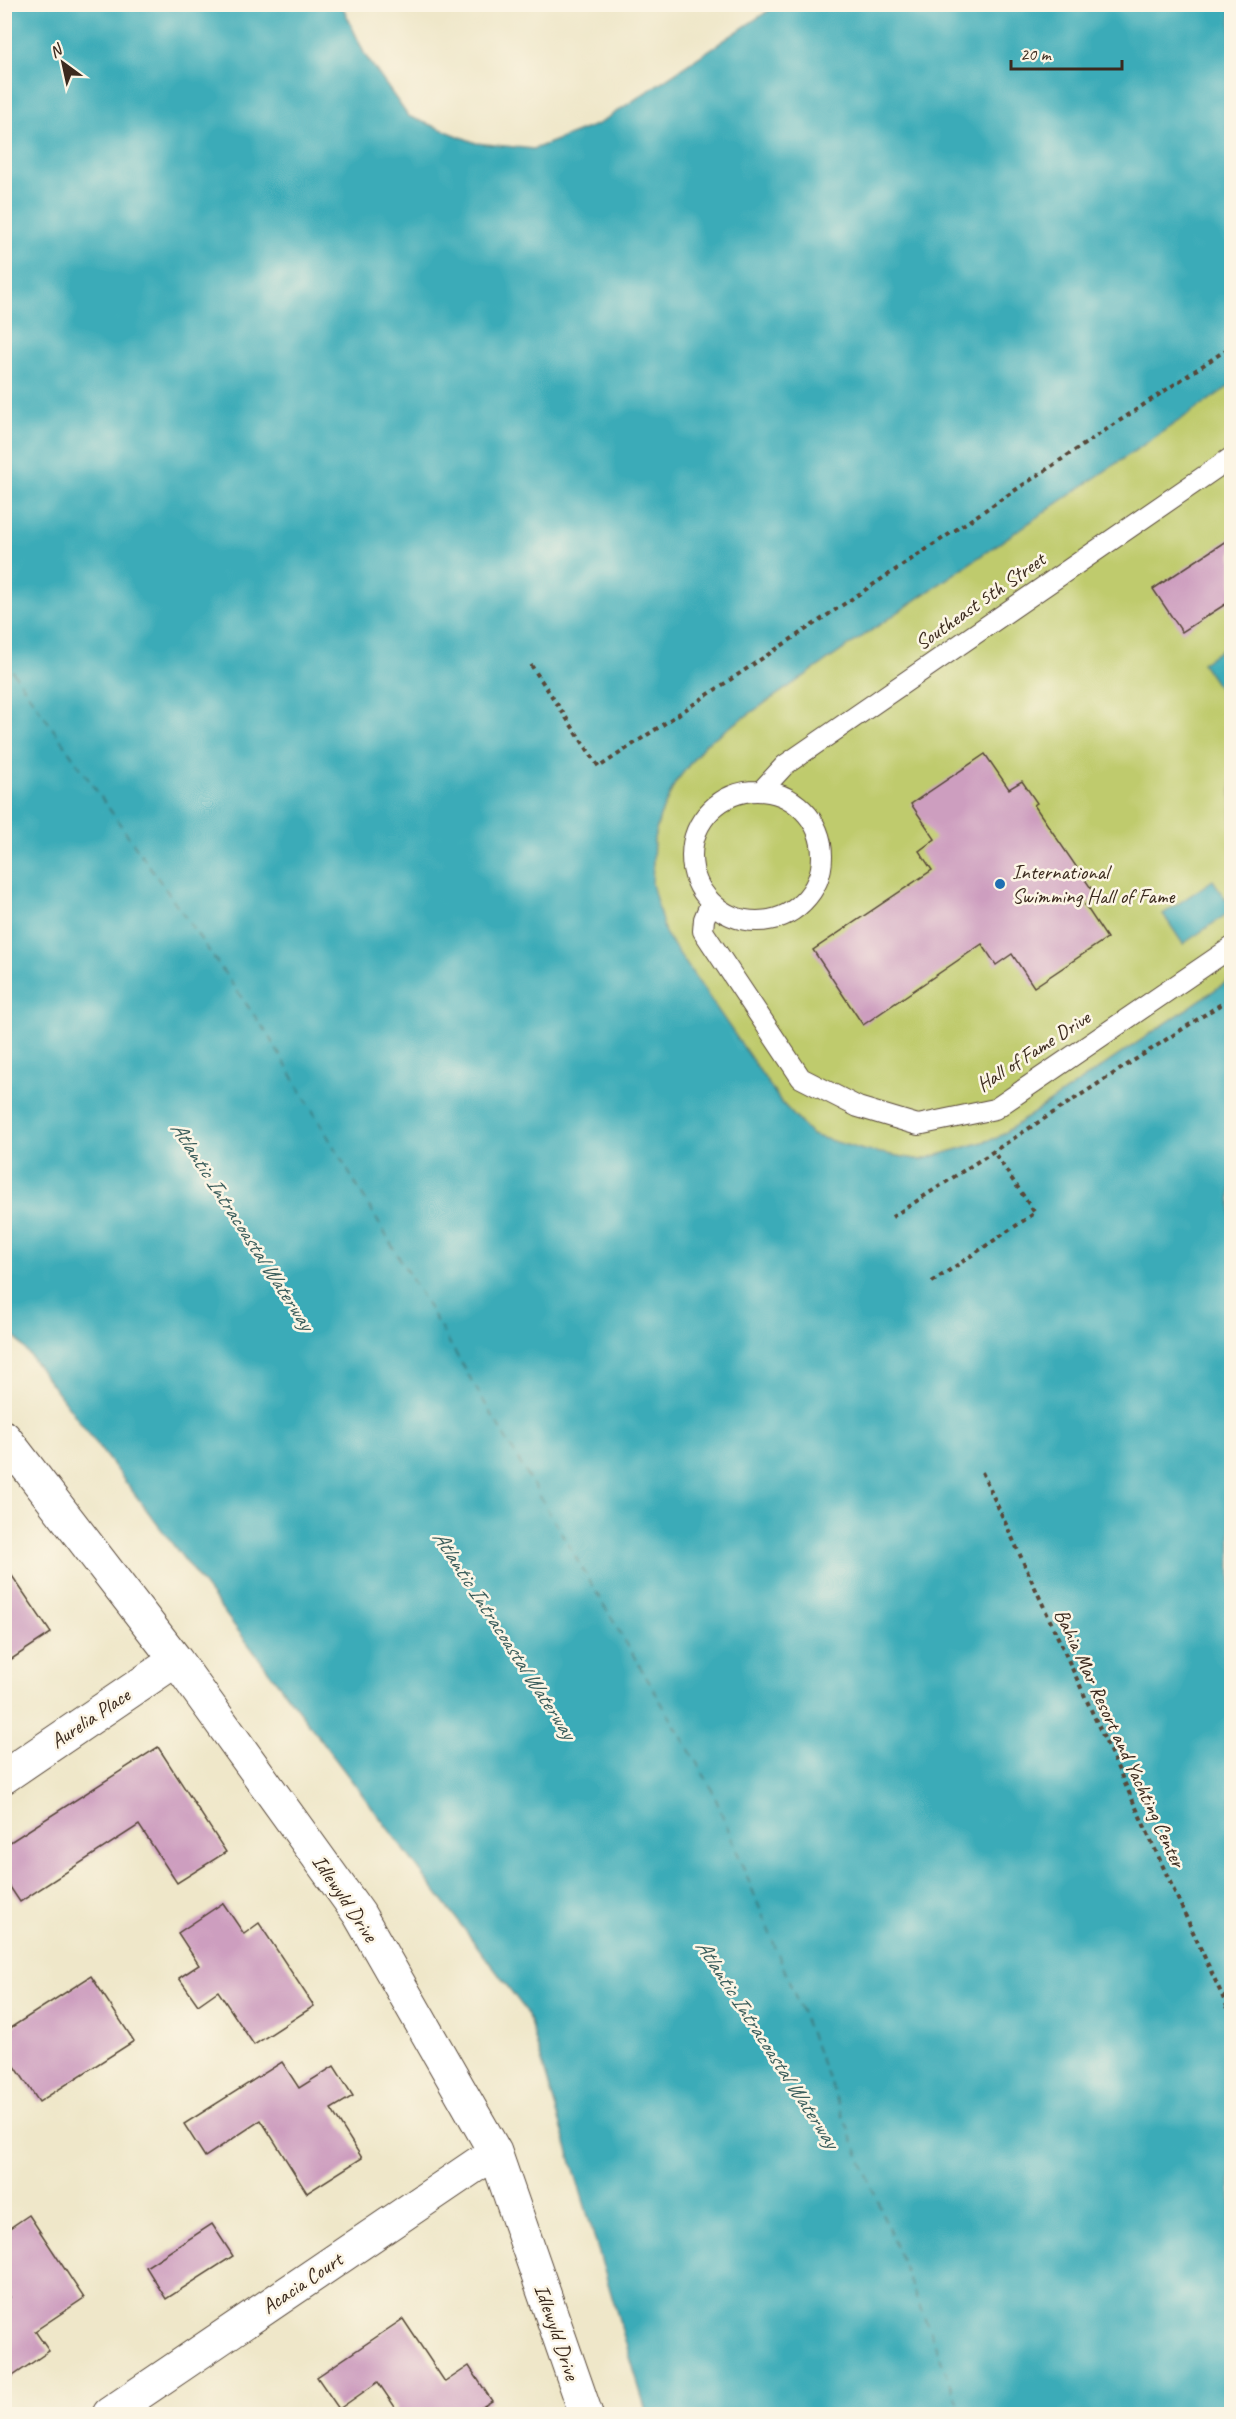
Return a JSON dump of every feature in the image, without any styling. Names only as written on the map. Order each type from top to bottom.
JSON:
[{"type":"street","name":"Idlewyld Drive","points":[[4,1437],[176,1660],[359,1914],[495,2152],[586,2415]]},
{"type":"street","name":"Aurelia Place","points":[[4,1777],[176,1660]]},
{"type":"street","name":"Acacia Court","points":[[109,2415],[495,2152]]},
{"type":"lane","name":"Southeast 5th Street","points":[[761,791],[785,765],[1232,457]]},
{"type":"lane","points":[[761,791],[783,796],[801,808],[816,826],[822,847],[821,870],[813,891],[798,907],[778,918],[758,922],[737,919],[718,910],[704,895],[694,876],[691,855],[695,836],[705,817],[720,802],[739,793],[761,791]]},
{"type":"lane","name":"Hall of Fame Drive","points":[[711,902],[704,919],[703,931],[801,1078],[858,1107],[918,1125],[995,1109],[1232,947]]},
{"type":"path","points":[[531,665],[599,767],[1232,346]]},
{"type":"path","points":[[892,1216],[1232,997]]},
{"type":"path","points":[[932,1282],[1035,1213],[993,1151]]},
{"type":"path","name":"Bahia Mar Resort and Yachting Center","points":[[982,1472],[1232,2017]]},
{"type":"green space","points":[[1231,384],[1231,979],[997,1138],[921,1160],[863,1150],[812,1135],[781,1102],[665,934],[652,884],[654,838],[660,816],[675,783],[705,744]]},
{"type":"water","name":"Atlantic Intracoastal Waterway","points":[[5,4],[342,5],[365,55],[408,116],[476,143],[534,149],[598,124],[777,5],[1231,5],[1231,385],[705,744],[675,783],[660,816],[654,838],[652,884],[665,933],[781,1102],[812,1135],[863,1150],[921,1160],[997,1138],[1231,979],[1231,2414],[647,2414],[527,2012],[5,1323]]},
{"type":"water","points":[[1231,643],[1231,706],[1202,663]]},
{"type":"water","points":[[1213,880],[1231,907],[1231,911],[1183,944],[1163,914]]},
{"type":"building","points":[[1232,537],[1232,600],[1182,632],[1153,589]]},
{"type":"building","name":"International Swimming Hall of Fame","points":[[985,754],[1009,789],[1022,781],[1037,803],[1034,805],[1097,897],[1085,905],[1107,938],[1034,987],[1012,954],[996,965],[982,944],[863,1025],[813,950],[932,870],[919,851],[935,839],[911,804]]},
{"type":"building","points":[[4,1564],[51,1633],[4,1664]]},
{"type":"building","points":[[158,1747],[226,1852],[177,1883],[139,1825],[20,1902],[4,1878],[4,1846]]},
{"type":"building","points":[[223,1903],[244,1934],[259,1923],[314,2006],[254,2045],[218,1991],[198,2005],[179,1978],[199,1965],[178,1933]]},
{"type":"building","points":[[91,1976],[134,2041],[39,2102],[4,2050],[4,2032]]},
{"type":"building","points":[[282,2062],[299,2088],[334,2066],[353,2096],[331,2109],[362,2158],[307,2193],[261,2120],[205,2157],[184,2124]]},
{"type":"building","points":[[29,2215],[84,2298],[35,2331],[49,2351],[4,2382],[4,2301],[10,2297],[4,2288],[4,2232]]},
{"type":"building","points":[[212,2224],[233,2256],[166,2299],[146,2267]]},
{"type":"building","points":[[403,2319],[445,2382],[469,2366],[492,2401],[471,2414],[391,2414],[397,2410],[378,2382],[339,2409],[317,2377]]},
{"type":"ferry route","points":[[4,659],[268,1035],[711,1787],[963,2414]]},
{"type":"place","name":"International Swimming Hall of Fame","points":[[1000,884]]}]
